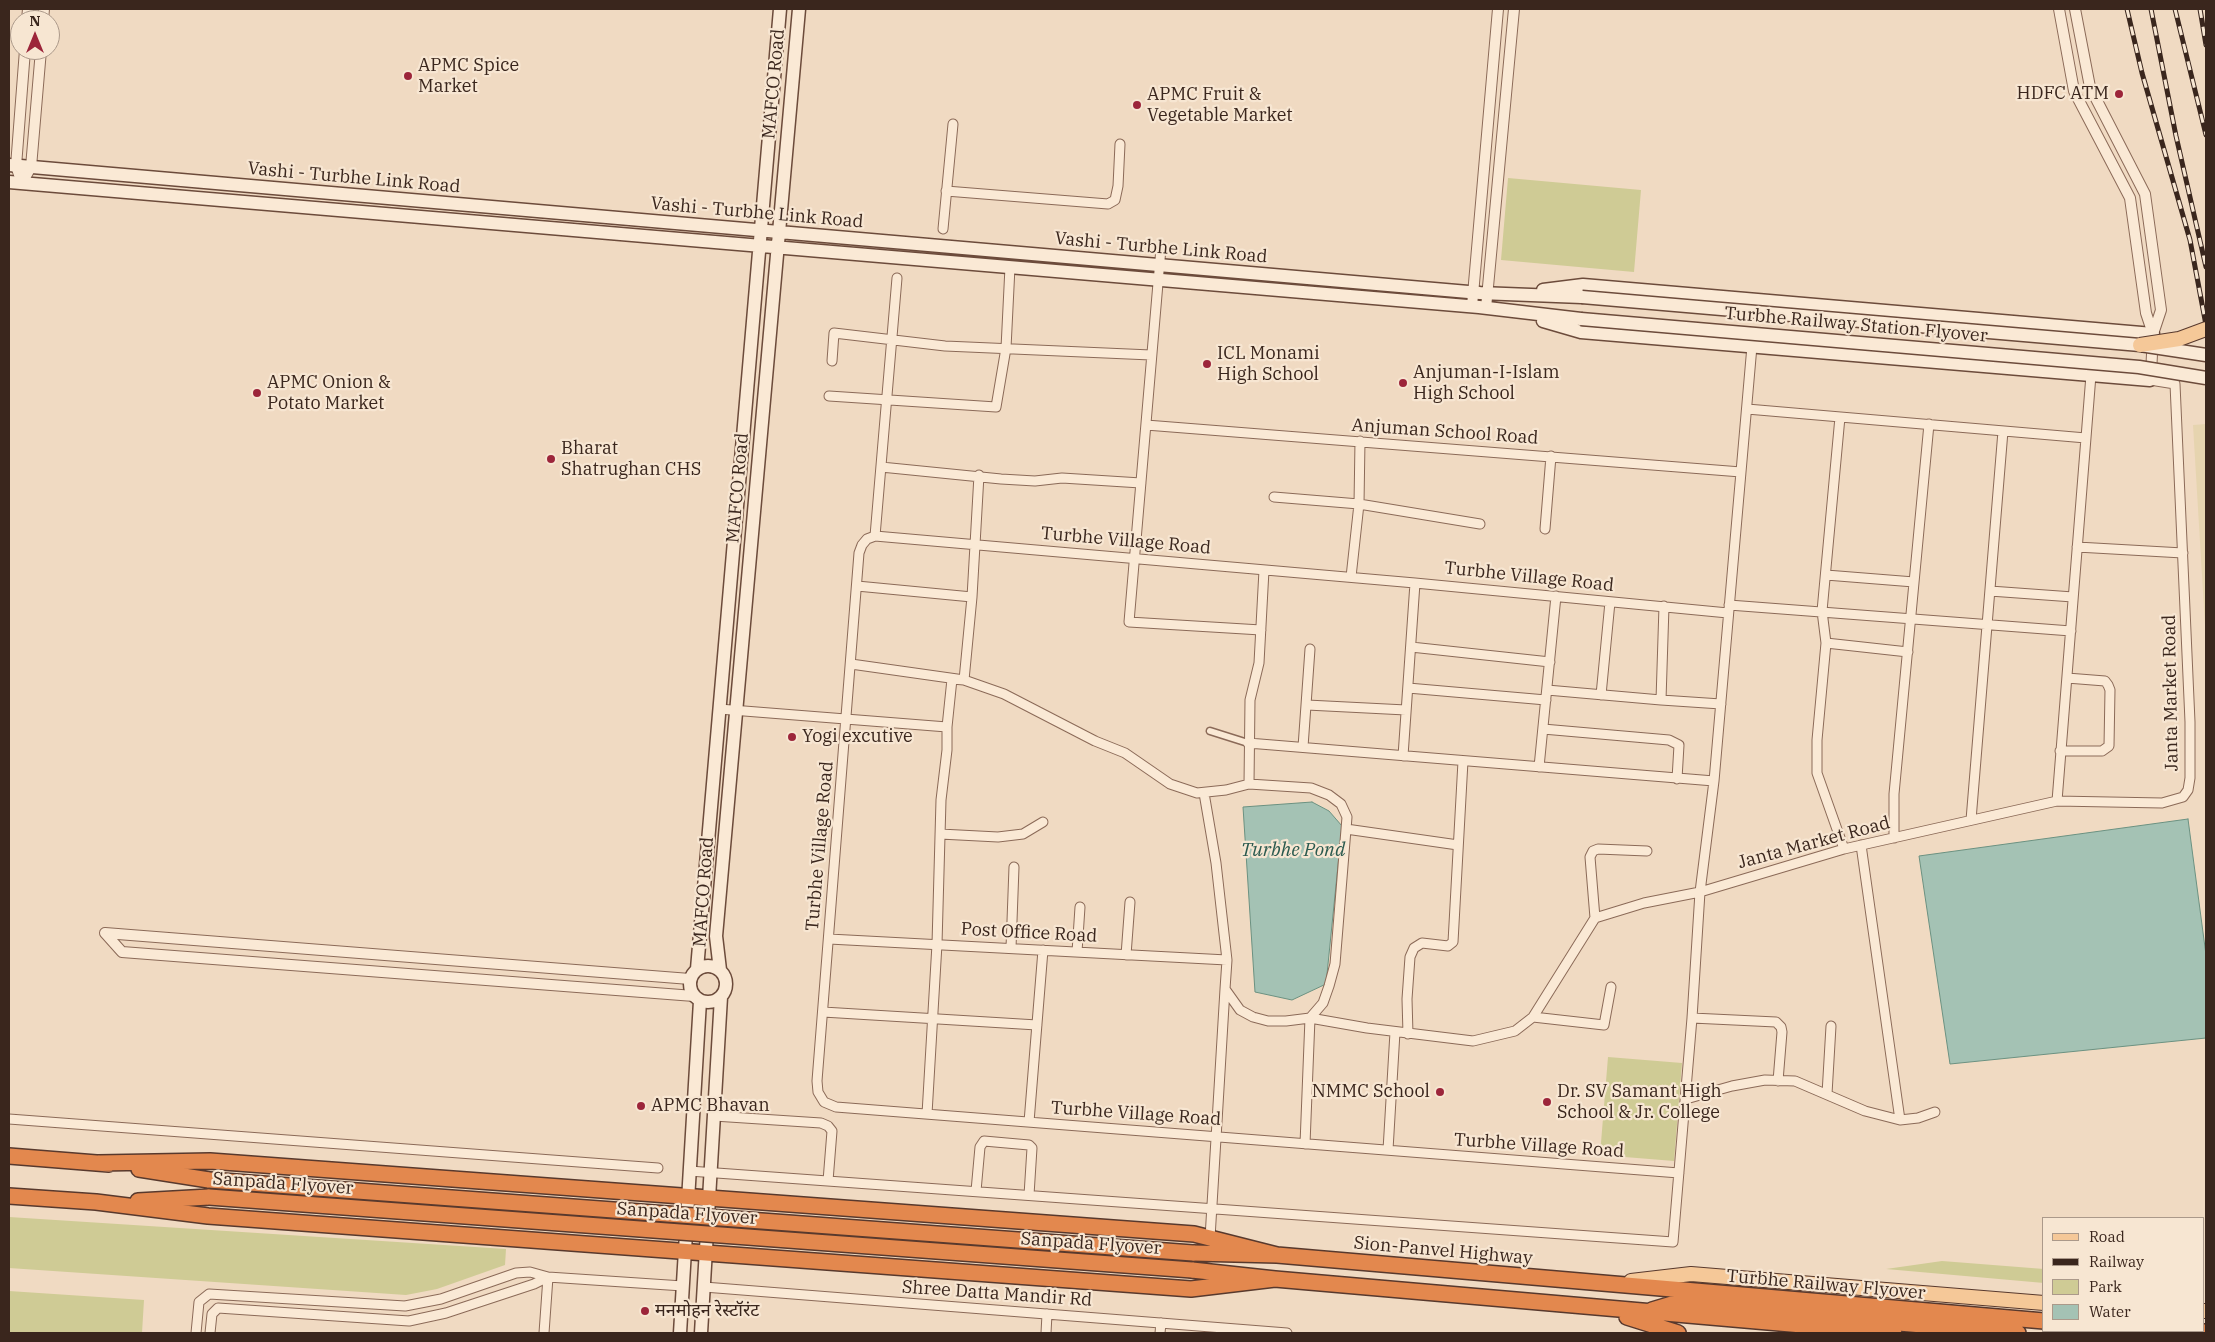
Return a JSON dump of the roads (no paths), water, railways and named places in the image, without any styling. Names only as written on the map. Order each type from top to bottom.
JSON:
[{"type":"highway","points":[[9,1156],[99,1163],[210,1161],[1194,1234],[1277,1255]]},
{"type":"highway","name":"Sanpada Flyover","points":[[99,1163],[209,1180],[1193,1253],[1277,1255]]},
{"type":"highway","points":[[598,1245],[602,1190]]},
{"type":"highway","points":[[9,1196],[96,1202],[208,1216],[1191,1289],[1276,1279],[1894,1333]]},
{"type":"highway","name":"Sanpada Flyover","points":[[96,1202],[209,1197],[1192,1270],[1276,1279]]},
{"type":"highway","points":[[9,1206],[42,1198]]},
{"type":"highway","name":"Sion-Panvel Highway","points":[[1277,1255],[1605,1285]]},
{"type":"highway","name":"Turbhe Railway Flyover","points":[[1605,1285],[2042,1321]]},
{"type":"highway","points":[[1643,1312],[1672,1304],[2018,1333]]},
{"type":"highway","points":[[1602,1308],[1678,1333]]},
{"type":"main road","name":"MAFCO Road","points":[[693,974],[718,725],[780,9]]},
{"type":"main road","name":"MAFCO Road","points":[[720,970],[716,936],[799,9]]},
{"type":"main road","name":"Vashi - Turbhe Link Road","points":[[12,166],[1503,294]]},
{"type":"main road","name":"Vashi - Turbhe Link Road","points":[[9,182],[1502,310]]},
{"type":"main road","points":[[1503,294],[1583,285],[2153,334]]},
{"type":"main road","name":"Turbhe Railway Station Flyover","points":[[1503,294],[1582,298],[2140,345],[2206,355]]},
{"type":"main road","points":[[1502,310],[1580,332],[2150,380]]},
{"type":"main road","name":"Turbhe Railway Station Flyover","points":[[1502,310],[1581,319],[2139,367],[2206,378]]},
{"type":"main road","points":[[2140,345],[2179,339],[2206,329]]},
{"type":"main road","points":[[701,1333],[721,997],[726,986],[726,980],[720,970],[708,966],[693,974],[690,991],[697,998],[711,1002],[721,997]]},
{"type":"main road","points":[[680,1333],[690,1171],[697,998]]},
{"type":"main road","points":[[1605,1285],[1691,1274],[2042,1303]]},
{"type":"street","points":[[1472,306],[1498,9]]},
{"type":"street","points":[[1486,308],[1514,9]]},
{"type":"street","points":[[2059,9],[2074,91],[2130,198],[2146,313],[2153,334]]},
{"type":"street","points":[[2075,9],[2090,86],[2145,194],[2161,310],[2153,334],[2150,380]]},
{"type":"street","points":[[22,183],[12,166],[24,60]]},
{"type":"street","points":[[22,183],[31,167],[39,60]]},
{"type":"street","points":[[942,229],[953,124]]},
{"type":"street","points":[[946,191],[1108,204],[1115,200],[1118,186],[1120,144]]},
{"type":"street","points":[[520,226],[522,210]]},
{"type":"street","points":[[1161,248],[1129,622],[1261,630]]},
{"type":"street","points":[[829,396],[996,407],[1006,348],[1010,267]]},
{"type":"street","points":[[875,536],[897,278]]},
{"type":"street","points":[[832,361],[834,333],[945,346],[1152,355]]},
{"type":"street","points":[[690,1171],[1673,1242],[1686,1099],[1700,892],[1714,782],[1752,346]]},
{"type":"street","points":[[2058,801],[2060,751],[2091,375]]},
{"type":"street","name":"Janta Market Road","points":[[1595,918],[1644,903],[1700,892],[1844,849],[2058,801],[2162,803],[2183,797],[2188,790],[2190,722],[2175,384],[2150,380]]},
{"type":"street","points":[[1747,409],[2086,438]]},
{"type":"street","points":[[1840,417],[1822,612],[1826,643],[1817,740],[1817,773],[1844,849]]},
{"type":"street","points":[[1894,838],[1894,794],[1929,424]]},
{"type":"street","name":"Anjuman School Road","points":[[1146,425],[1741,472]]},
{"type":"street","points":[[1971,820],[2003,431]]},
{"type":"street","points":[[1351,577],[1359,504],[1360,442]]},
{"type":"street","points":[[1545,529],[1551,456]]},
{"type":"street","points":[[881,467],[1027,480],[1062,478],[1140,483]]},
{"type":"street","points":[[964,680],[976,545],[979,475]]},
{"type":"street","points":[[1274,497],[1359,504],[1480,524]]},
{"type":"street","name":"Turbhe Village Road","points":[[1679,1173],[836,1107],[824,1102],[818,1092],[817,1081],[857,586],[862,545],[867,539],[875,536],[1351,577],[1610,602],[1822,612],[2071,631]]},
{"type":"street","points":[[734,537],[752,538]]},
{"type":"street","points":[[2077,547],[2184,553]]},
{"type":"street","points":[[1249,784],[1250,700],[1259,662],[1264,570]]},
{"type":"street","points":[[1826,575],[1914,582]]},
{"type":"street","points":[[1403,756],[1415,583]]},
{"type":"street","points":[[857,586],[972,597]]},
{"type":"street","points":[[1990,591],[2074,597]]},
{"type":"street","points":[[1539,767],[1556,596]]},
{"type":"street","points":[[1601,695],[1610,602]]},
{"type":"street","points":[[1660,700],[1664,606]]},
{"type":"street","points":[[1826,643],[1908,652]]},
{"type":"street","points":[[1411,647],[1550,662]]},
{"type":"street","points":[[1303,747],[1310,649]]},
{"type":"street","points":[[851,664],[964,680],[1004,694],[1095,741],[1125,753],[1170,784],[1197,793],[1249,784],[1311,788],[1329,795],[1341,804],[1347,817],[1335,964],[1322,1003],[1310,1018],[1305,1144]]},
{"type":"street","points":[[2060,751],[2102,752],[2109,746],[2110,690],[2108,685],[2105,681],[2067,678]]},
{"type":"street","points":[[927,1114],[947,727],[952,679],[964,680]]},
{"type":"street","points":[[1408,688],[1546,700]]},
{"type":"street","points":[[1547,690],[1721,704]]},
{"type":"street","points":[[1307,704],[1406,710]]},
{"type":"street","points":[[719,709],[947,727]]},
{"type":"street","points":[[718,725],[735,726]]},
{"type":"street","points":[[1543,729],[1670,740],[1679,746],[1677,779]]},
{"type":"street","points":[[1210,731],[1248,743],[1714,782]]},
{"type":"street","points":[[1408,1034],[1407,999],[1410,957],[1414,948],[1422,943],[1448,946],[1453,942],[1463,761]]},
{"type":"street","points":[[1204,793],[1216,862],[1227,960],[1210,1238]]},
{"type":"street","points":[[940,834],[998,837],[1023,834],[1043,822]]},
{"type":"street","points":[[1346,829],[1458,845]]},
{"type":"street","points":[[1861,845],[1900,1120]]},
{"type":"street","points":[[1225,989],[1240,1010],[1253,1017],[1268,1021],[1310,1018],[1408,1034],[1473,1041],[1515,1030],[1533,1017],[1595,918],[1590,857],[1593,851],[1598,849],[1646,851]]},
{"type":"street","points":[[1011,948],[1014,867]]},
{"type":"street","points":[[1126,955],[1130,902]]},
{"type":"street","points":[[1077,952],[1080,907]]},
{"type":"street","points":[[693,974],[105,933],[122,952],[697,998]]},
{"type":"street","name":"Post Office Road","points":[[829,939],[1227,960]]},
{"type":"street","points":[[1029,1122],[1043,950]]},
{"type":"street","points":[[1533,1017],[1604,1025],[1611,987]]},
{"type":"street","points":[[823,1012],[1037,1025]]},
{"type":"street","points":[[1692,1018],[1776,1022],[1781,1027],[1782,1032],[1778,1080]]},
{"type":"street","points":[[1827,1094],[1832,1026]]},
{"type":"street","points":[[1388,1150],[1395,1032]]},
{"type":"street","points":[[1686,1099],[1732,1086],[1765,1080],[1778,1080],[1795,1081],[1865,1111],[1900,1120],[1918,1118],[1935,1112]]},
{"type":"street","points":[[714,1116],[821,1123],[828,1126],[832,1131],[828,1181]]},
{"type":"street","points":[[9,1120],[658,1168]]},
{"type":"street","points":[[976,1191],[980,1147],[984,1141],[1029,1145],[1032,1148],[1029,1195]]},
{"type":"street","points":[[196,1333],[199,1302],[209,1294],[405,1306],[441,1299],[516,1273],[530,1272],[548,1277],[683,1286]]},
{"type":"street","points":[[210,1333],[212,1314],[218,1308],[409,1321],[446,1313],[534,1284],[548,1277]]},
{"type":"street","points":[[544,1333],[548,1277]]},
{"type":"street","name":"Shree Datta Mandir Rd","points":[[704,1287],[1161,1323],[1203,1330],[1287,1333]]},
{"type":"street","points":[[1046,1333],[1048,1314]]},
{"type":"street","points":[[1160,1333],[1161,1323]]},
{"type":"water","name":"Turbhe Pond","points":[[1312,802],[1329,811],[1342,826],[1326,984],[1292,1000],[1255,992],[1243,807]]},
{"type":"water","points":[[2188,819],[2206,955],[2206,1038],[1950,1064],[1919,856]]},
{"type":"railway","points":[[2127,9],[2142,73],[2190,240],[2206,325]]},
{"type":"railway","points":[[2151,9],[2176,136],[2206,267]]},
{"type":"railway","points":[[2175,9],[2206,135]]},
{"type":"railway","points":[[2200,9],[2206,45]]},
{"type":"place","name":"APMC Spice Market","points":[[408,76]]},
{"type":"place","name":"HDFC ATM","points":[[2119,94]]},
{"type":"place","name":"APMC Fruit & Vegetable Market","points":[[1137,105]]},
{"type":"place","name":"ICL Monami High School","points":[[1207,364]]},
{"type":"place","name":"Anjuman-I-Islam High School","points":[[1403,383]]},
{"type":"place","name":"APMC Onion & Potato Market","points":[[257,393]]},
{"type":"place","name":"Bharat Shatrughan CHS","points":[[551,459]]},
{"type":"place","name":"Yogi excutive","points":[[792,737]]},
{"type":"place","name":"NMMC School","points":[[1440,1092]]},
{"type":"place","name":"Dr. SV Samant High School & Jr. College","points":[[1547,1102]]},
{"type":"place","name":"APMC Bhavan","points":[[641,1106]]},
{"type":"place","name":"मनमोहन रेस्टॉरंट","points":[[645,1311]]}]
